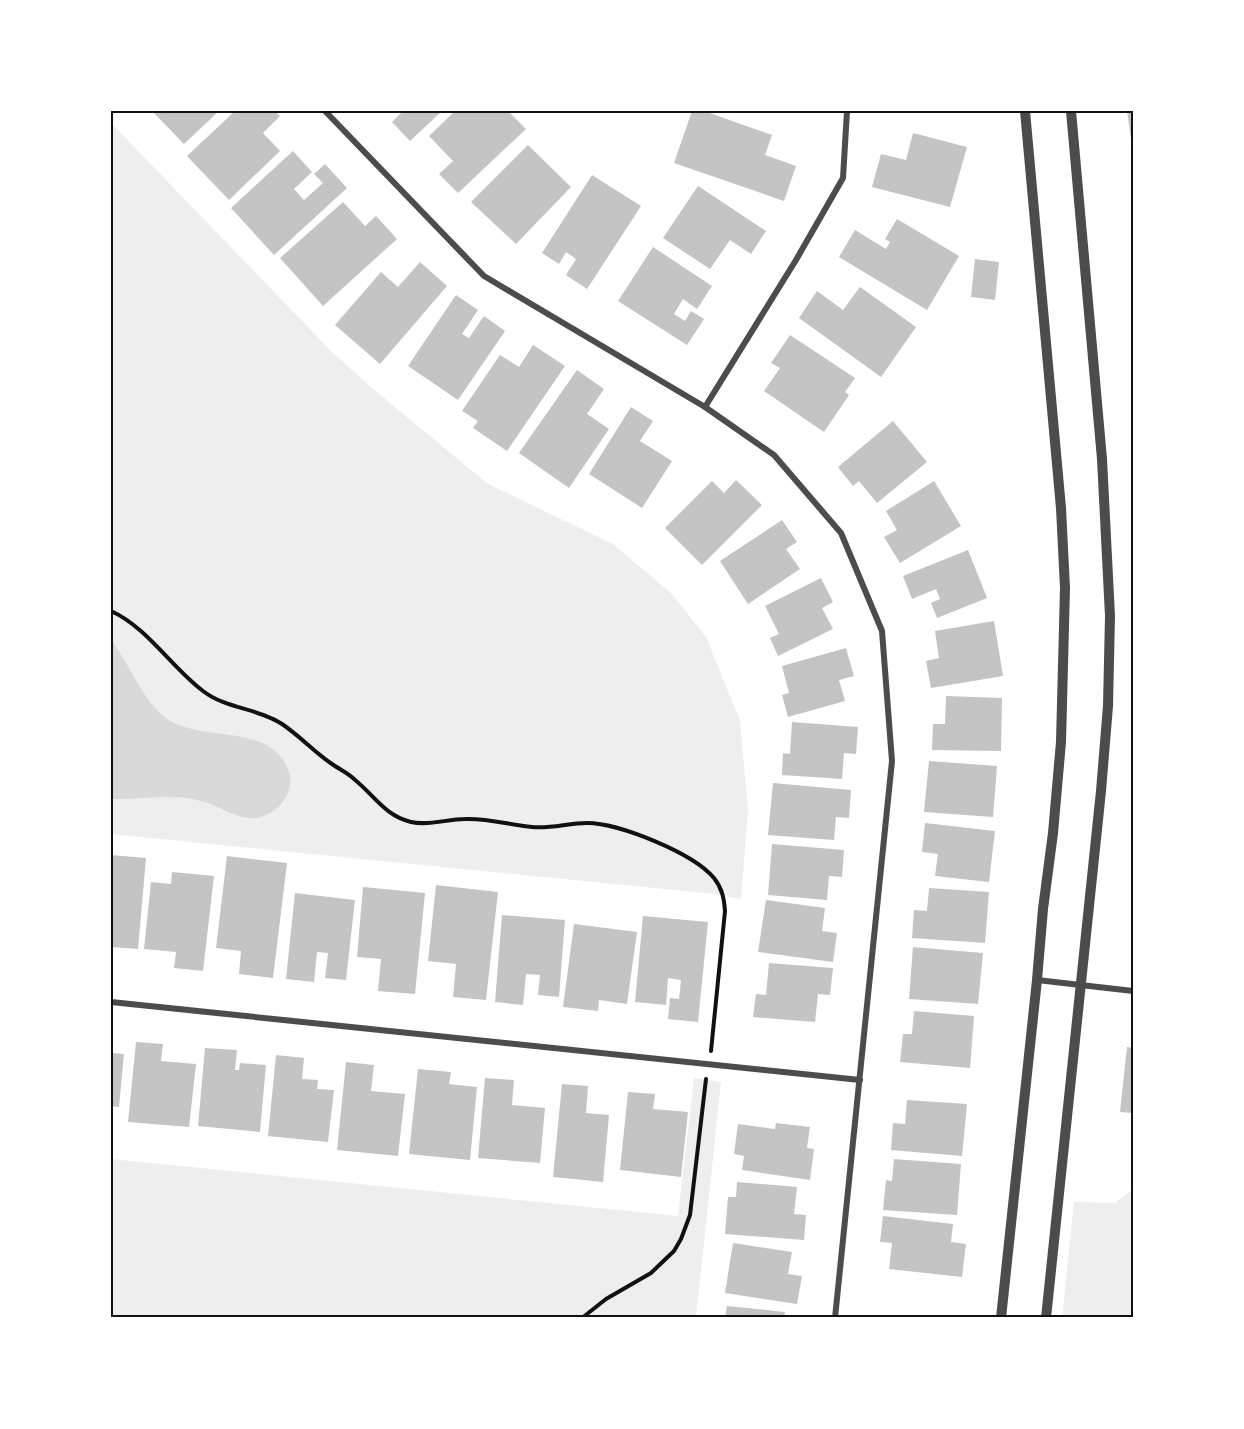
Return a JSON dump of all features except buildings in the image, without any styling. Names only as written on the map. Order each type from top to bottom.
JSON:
[{"type":"street","points":[[325,111],[484,276],[705,407],[774,455],[842,533],[882,631],[892,761],[835,1318]]},
{"type":"street","points":[[705,407],[796,260],[843,178],[847,111]]},
{"type":"street","points":[[1001,1318],[1061,742],[1065,588],[1060,496],[1025,111]]},
{"type":"street","points":[[1046,1318],[1101,791],[1108,706],[1110,616],[1102,459],[1071,111]]},
{"type":"street","points":[[1037,980],[1133,991]]},
{"type":"street","points":[[111,1002],[860,1080]]},
{"type":"path","points":[[111,611],[131,624],[206,693],[230,705],[257,712],[279,723],[332,765],[354,778],[379,805],[398,817],[422,824],[465,819],[541,828],[586,823],[613,827],[637,835],[697,862],[718,884],[726,911],[690,1215],[681,1239],[669,1257],[651,1273],[606,1299],[582,1318]]},
{"type":"shaded area","points":[[111,123],[331,351],[373,389],[488,484],[613,544],[672,594],[706,637],[740,721],[748,810],[741,899],[715,894],[111,834]]},
{"type":"shaded area","points":[[111,640],[147,698],[162,715],[176,724],[192,729],[244,737],[274,750],[285,763],[290,776],[288,793],[281,804],[266,815],[250,818],[190,799],[167,797],[111,799]]},
{"type":"shaded area","points":[[694,1078],[721,1082],[696,1318],[111,1318],[111,1159],[678,1216]]},
{"type":"shaded area","points":[[1133,1189],[1133,1318],[1062,1318],[1074,1202],[1115,1203]]}]
